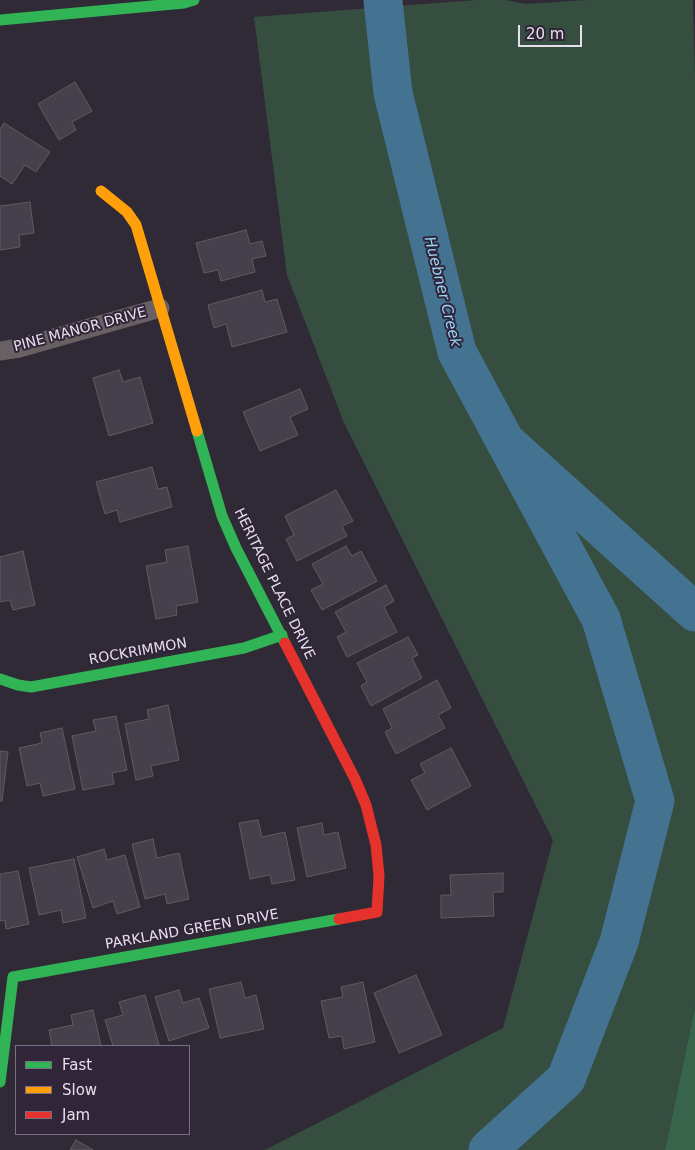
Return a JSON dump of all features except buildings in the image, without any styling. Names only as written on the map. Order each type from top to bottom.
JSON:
[{"type":"street","points":[[0,20],[184,3],[194,0]]},
{"type":"street","name":"HERITAGE PLACE DRIVE","points":[[101,191],[127,212],[136,225],[222,516],[236,548],[282,635],[366,805],[376,845],[379,876],[377,912]]},
{"type":"street","name":"PINE MANOR DRIVE","points":[[0,351],[19,348],[160,308]]},
{"type":"street","name":"ROCKRIMMON","points":[[0,679],[31,687],[244,648],[261,644],[282,635]]},
{"type":"street","name":"PARKLAND GREEN DRIVE","points":[[0,1082],[13,978],[377,912]]},
{"type":"green space","points":[[476,0],[505,0],[526,4],[587,0],[693,0],[695,77],[695,1007],[665,1150],[265,1150],[503,1028],[553,840],[344,423],[287,275],[254,17]]},
{"type":"green space","points":[[695,1007],[695,1150],[665,1150]]},
{"type":"waterway","name":"Huebner Creek","points":[[383,1],[393,93],[457,352],[505,441],[695,612]]},
{"type":"waterway","points":[[488,1150],[566,1079],[619,942],[655,801],[601,619],[505,441]]},
{"type":"traffic: fast","points":[[0,20],[184,3],[194,0]]},
{"type":"traffic: fast","points":[[197,431],[222,516],[236,548],[285,643]]},
{"type":"traffic: fast","points":[[0,679],[31,687],[244,648],[282,635]]},
{"type":"traffic: fast","points":[[0,1082],[13,977],[339,919]]},
{"type":"traffic: slow","points":[[101,191],[127,212],[136,225],[197,431]]},
{"type":"traffic: jam","points":[[285,643],[355,779],[366,805],[376,845],[379,876],[377,912],[339,919]]}]
